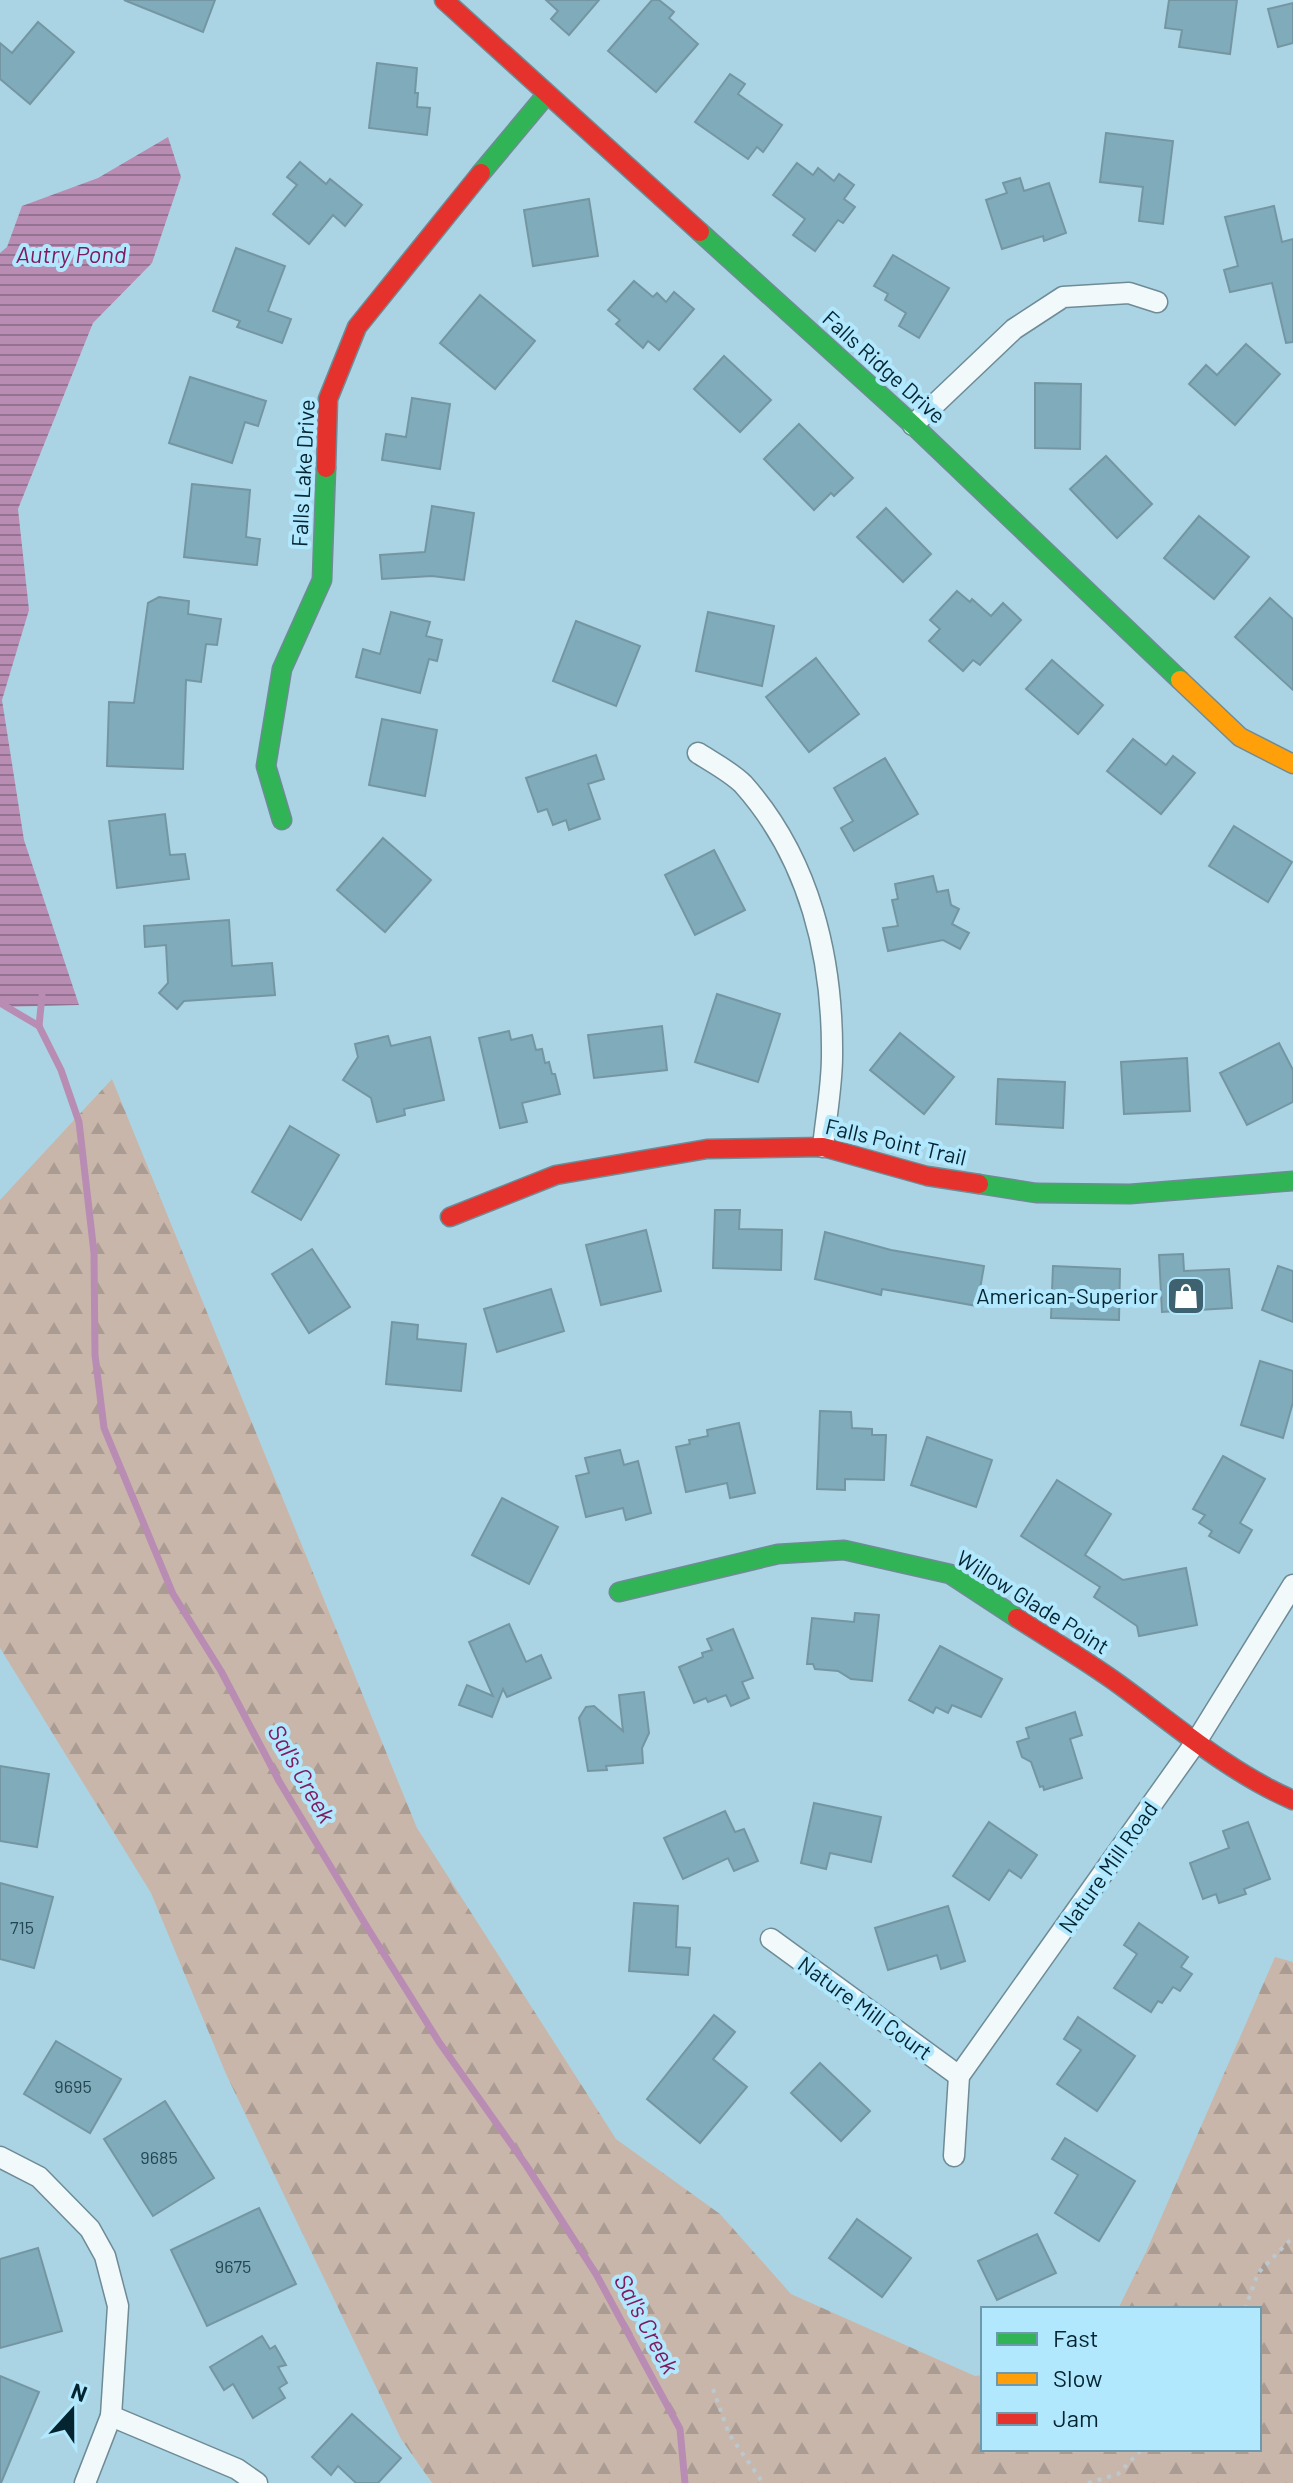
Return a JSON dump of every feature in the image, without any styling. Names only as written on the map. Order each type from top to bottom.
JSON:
[{"type":"street","name":"Falls Ridge Drive","points":[[444,0],[913,425],[1240,737],[1293,764]]},
{"type":"street","name":"Falls Lake Drive","points":[[282,820],[266,766],[282,669],[322,580],[328,399],[357,327],[547,94]]},
{"type":"street","points":[[913,425],[1014,329],[1063,297],[1129,293],[1157,302]]},
{"type":"street","points":[[698,753],[741,782],[782,837],[813,904],[829,974],[832,1057],[823,1147]]},
{"type":"street","name":"Falls Point Trail","points":[[450,1217],[556,1175],[707,1149],[823,1147],[927,1176],[1036,1193],[1130,1194],[1293,1181]]},
{"type":"street","name":"Willow Glade Point","points":[[619,1592],[778,1554],[844,1550],[950,1574],[1116,1682],[1196,1742],[1274,1792],[1293,1800]]},
{"type":"street","name":"Nature Mill Road","points":[[959,2076],[1196,1742],[1293,1585]]},
{"type":"street","name":"Nature Mill Court","points":[[771,1939],[959,2076]]},
{"type":"street","points":[[954,2156],[959,2076]]},
{"type":"street","points":[[0,2157],[39,2177],[90,2229],[105,2256],[118,2306],[111,2416],[85,2483]]},
{"type":"street","points":[[111,2416],[237,2469],[257,2483]]},
{"type":"path","points":[[1246,2307],[1258,2273],[1293,2237]]},
{"type":"path","points":[[713,2389],[729,2434],[763,2483]]},
{"type":"path","points":[[1088,2483],[1118,2474],[1140,2451]]},
{"type":"green space","points":[[112,1079],[417,1828],[616,2139],[720,2214],[791,2294],[975,2376],[981,2375],[981,2451],[1261,2451],[1261,2307],[1119,2307],[1275,1957],[1293,1962],[1293,2483],[432,2483],[401,2439],[226,2074],[151,1893],[0,1648],[0,1200]]},
{"type":"water","name":"Autry Pond","points":[[168,137],[181,177],[152,263],[93,323],[18,509],[29,610],[2,700],[24,840],[79,1005],[0,1007],[0,253],[7,247],[22,206],[98,178]]},
{"type":"building","points":[[124,0],[215,0],[203,32]]},
{"type":"building","points":[[546,0],[599,0],[569,35],[551,19],[558,11]]},
{"type":"building","points":[[652,0],[659,0],[674,12],[669,18],[698,44],[656,92],[608,51]]},
{"type":"building","points":[[1169,0],[1237,0],[1230,54],[1179,47],[1182,30],[1165,28]]},
{"type":"building","points":[[1293,3],[1293,43],[1278,47],[1268,9]]},
{"type":"building","points":[[38,22],[74,52],[30,104],[0,79],[0,43],[12,53]]},
{"type":"building","points":[[377,63],[417,68],[417,107],[430,108],[427,135],[369,128]]},
{"type":"building","points":[[730,74],[745,84],[738,94],[782,125],[763,152],[757,147],[748,159],[695,122]]},
{"type":"building","points":[[1106,133],[1173,141],[1163,224],[1139,221],[1143,187],[1100,182]]},
{"type":"building","points":[[300,162],[326,184],[330,179],[362,205],[345,226],[333,215],[309,244],[273,214],[297,185],[287,177]]},
{"type":"building","points":[[797,163],[813,175],[818,168],[834,181],[839,174],[854,185],[844,199],[855,207],[843,223],[838,220],[815,251],[793,235],[805,219],[773,195]]},
{"type":"building","points":[[1020,178],[1024,191],[1049,183],[1066,233],[1044,241],[1043,236],[1002,249],[986,200],[1007,193],[1003,183]]},
{"type":"building","points":[[589,199],[598,256],[533,266],[524,210]]},
{"type":"building","points":[[1274,206],[1282,242],[1293,239],[1293,342],[1286,343],[1272,283],[1230,292],[1224,270],[1238,266],[1225,217]]},
{"type":"building","points":[[236,248],[285,266],[268,311],[291,319],[282,343],[237,327],[240,321],[213,311]]},
{"type":"building","points":[[893,255],[949,288],[919,338],[899,326],[906,313],[885,300],[888,294],[874,286]]},
{"type":"building","points":[[634,281],[653,297],[657,293],[666,302],[674,292],[694,309],[659,350],[648,341],[643,348],[616,324],[620,320],[608,310]]},
{"type":"building","points":[[480,295],[535,341],[495,389],[440,343]]},
{"type":"building","points":[[1246,344],[1280,374],[1235,425],[1189,384],[1206,365],[1217,375]]},
{"type":"building","points":[[724,356],[771,400],[740,432],[694,389]]},
{"type":"building","points":[[190,377],[266,401],[258,426],[245,422],[232,463],[169,443]]},
{"type":"building","points":[[1035,383],[1081,384],[1080,449],[1035,448]]},
{"type":"building","points":[[412,398],[450,404],[440,469],[382,460],[386,434],[406,437]]},
{"type":"building","points":[[799,424],[853,478],[814,510],[764,459]]},
{"type":"building","points":[[1106,456],[1152,504],[1117,538],[1070,489]]},
{"type":"building","points":[[192,484],[250,490],[246,537],[260,539],[257,565],[184,557]]},
{"type":"building","points":[[432,506],[474,513],[464,580],[432,576],[382,579],[380,555],[425,552]]},
{"type":"building","points":[[886,508],[931,554],[903,582],[857,537]]},
{"type":"building","points":[[1199,516],[1249,557],[1214,599],[1164,558]]},
{"type":"building","points":[[957,591],[970,602],[972,599],[991,616],[1003,603],[1021,620],[980,665],[973,660],[963,671],[929,641],[940,629],[930,620]]},
{"type":"building","points":[[159,597],[189,601],[188,614],[221,619],[217,645],[206,644],[201,682],[186,680],[183,769],[107,766],[109,702],[134,703],[148,603]]},
{"type":"building","points":[[1270,598],[1293,619],[1293,690],[1235,637]]},
{"type":"building","points":[[391,612],[430,622],[426,636],[442,640],[437,661],[429,659],[420,693],[356,677],[363,649],[380,654]]},
{"type":"building","points":[[708,612],[774,626],[762,686],[696,671]]},
{"type":"building","points":[[576,621],[640,646],[616,706],[553,681]]},
{"type":"building","points":[[816,658],[859,714],[809,752],[766,697]]},
{"type":"building","points":[[1052,660],[1103,705],[1078,734],[1026,689]]},
{"type":"building","points":[[382,719],[437,730],[425,796],[369,785]]},
{"type":"building","points":[[1133,739],[1166,765],[1173,756],[1195,773],[1161,814],[1107,771]]},
{"type":"building","points":[[596,755],[604,779],[588,784],[600,819],[569,830],[566,820],[553,825],[547,809],[538,812],[526,778]]},
{"type":"building","points":[[885,758],[918,814],[854,851],[841,828],[853,821],[834,788]]},
{"type":"building","points":[[165,814],[170,855],[185,854],[189,879],[117,888],[109,821]]},
{"type":"building","points":[[1234,826],[1292,862],[1268,902],[1209,866]]},
{"type":"building","points":[[383,838],[431,880],[385,932],[337,890]]},
{"type":"building","points":[[714,850],[745,910],[695,935],[665,875]]},
{"type":"building","points":[[933,876],[937,892],[948,890],[951,905],[959,909],[952,924],[969,933],[960,949],[943,940],[888,951],[883,928],[898,926],[892,900],[898,899],[895,884]]},
{"type":"building","points":[[229,920],[232,966],[272,963],[275,995],[184,1001],[177,1009],[159,993],[168,983],[166,945],[145,947],[144,926]]},
{"type":"building","points":[[717,994],[780,1014],[758,1082],[695,1062]]},
{"type":"building","points":[[662,1026],[667,1070],[594,1078],[588,1035]]},
{"type":"building","points":[[509,1031],[511,1040],[532,1035],[536,1050],[542,1049],[545,1063],[549,1062],[552,1074],[555,1074],[560,1094],[522,1103],[527,1122],[500,1128],[479,1038]]},
{"type":"building","points":[[900,1033],[954,1077],[924,1114],[870,1070]]},
{"type":"building","points":[[388,1036],[391,1046],[430,1037],[444,1100],[404,1109],[405,1115],[377,1122],[371,1098],[343,1080],[358,1057],[355,1044]]},
{"type":"building","points":[[1279,1043],[1293,1070],[1293,1102],[1247,1125],[1220,1073]]},
{"type":"building","points":[[1187,1058],[1190,1111],[1124,1114],[1121,1062]]},
{"type":"building","points":[[998,1079],[1065,1082],[1063,1128],[996,1124]]},
{"type":"building","points":[[290,1126],[339,1155],[301,1220],[252,1192]]},
{"type":"building","points":[[715,1210],[740,1210],[739,1229],[782,1230],[781,1270],[713,1268]]},
{"type":"building","points":[[646,1230],[661,1291],[601,1305],[586,1245]]},
{"type":"building","points":[[825,1232],[891,1250],[984,1266],[977,1306],[882,1289],[881,1295],[815,1279]]},
{"type":"building","points":[[312,1249],[350,1307],[309,1333],[272,1274]]},
{"type":"building","points":[[1183,1254],[1184,1271],[1229,1269],[1232,1308],[1162,1312],[1159,1255]]},
{"type":"building","points":[[1053,1266],[1120,1269],[1119,1320],[1051,1318]]},
{"type":"building","points":[[1278,1266],[1293,1271],[1293,1322],[1262,1310]]},
{"type":"building","points":[[551,1289],[564,1331],[497,1352],[484,1309]]},
{"type":"building","points":[[392,1322],[418,1325],[417,1339],[466,1344],[461,1391],[386,1384]]},
{"type":"building","points":[[1260,1361],[1293,1371],[1293,1402],[1283,1438],[1241,1425]]},
{"type":"building","points":[[820,1411],[851,1412],[852,1428],[872,1429],[872,1435],[886,1435],[884,1480],[845,1479],[845,1490],[817,1489]]},
{"type":"building","points":[[739,1423],[755,1493],[730,1498],[727,1483],[686,1492],[676,1447],[708,1436],[707,1430]]},
{"type":"building","points":[[927,1437],[992,1460],[976,1507],[911,1485]]},
{"type":"building","points":[[620,1450],[624,1465],[638,1461],[651,1513],[626,1520],[623,1508],[586,1517],[576,1476],[589,1473],[585,1458]]},
{"type":"building","points":[[1223,1456],[1265,1479],[1240,1523],[1252,1530],[1239,1553],[1209,1536],[1212,1531],[1199,1523],[1205,1515],[1193,1509]]},
{"type":"building","points":[[1057,1480],[1111,1514],[1085,1555],[1123,1580],[1186,1568],[1197,1625],[1139,1636],[1137,1626],[1094,1597],[1100,1587],[1021,1536]]},
{"type":"building","points":[[502,1498],[558,1527],[529,1584],[472,1555]]},
{"type":"building","points":[[855,1613],[879,1615],[872,1681],[851,1679],[838,1671],[815,1669],[813,1664],[807,1664],[812,1618],[854,1622]]},
{"type":"building","points":[[509,1624],[526,1662],[541,1655],[551,1678],[507,1697],[503,1689],[492,1717],[459,1705],[467,1685],[493,1696],[469,1642]]},
{"type":"building","points":[[733,1629],[753,1678],[742,1682],[749,1698],[731,1706],[726,1695],[708,1702],[706,1698],[694,1703],[679,1667],[712,1650],[707,1639]]},
{"type":"building","points":[[940,1646],[1002,1679],[981,1717],[952,1705],[948,1713],[936,1707],[933,1713],[909,1700]]},
{"type":"building","points":[[644,1692],[649,1733],[642,1748],[643,1763],[588,1771],[579,1718],[586,1707],[594,1706],[623,1731],[619,1695]]},
{"type":"building","points":[[1075,1712],[1082,1735],[1070,1739],[1082,1778],[1044,1790],[1031,1762],[1022,1757],[1017,1742],[1029,1738],[1026,1728]]},
{"type":"building","points":[[0,1766],[49,1774],[37,1847],[0,1841]]},
{"type":"building","points":[[814,1803],[881,1817],[871,1862],[830,1853],[826,1869],[801,1863]]},
{"type":"building","points":[[725,1811],[735,1832],[744,1829],[758,1861],[734,1871],[728,1858],[683,1879],[664,1838]]},
{"type":"building","points":[[989,1822],[1037,1855],[1021,1878],[1009,1870],[989,1900],[953,1876]]},
{"type":"building","points":[[1248,1822],[1270,1879],[1244,1889],[1246,1894],[1219,1903],[1216,1894],[1203,1899],[1190,1863],[1229,1848],[1223,1831]]},
{"type":"building","points":[[0,1883],[53,1897],[34,1968],[0,1959]]},
{"type":"building","points":[[634,1903],[678,1906],[676,1947],[690,1948],[688,1975],[629,1971]]},
{"type":"building","points":[[948,1906],[965,1961],[941,1969],[937,1955],[888,1970],[875,1928]]},
{"type":"building","points":[[1139,1923],[1188,1957],[1181,1967],[1192,1974],[1180,1991],[1173,1987],[1151,2012],[1114,1988],[1137,1954],[1124,1945]]},
{"type":"building","points":[[714,2015],[735,2032],[713,2059],[747,2087],[700,2143],[647,2099]]},
{"type":"building","points":[[1078,2017],[1135,2056],[1097,2111],[1057,2084],[1081,2050],[1064,2039]]},
{"type":"building","points":[[56,2041],[121,2079],[90,2133],[24,2094]]},
{"type":"building","points":[[820,2063],[870,2111],[841,2141],[791,2093]]},
{"type":"building","points":[[165,2101],[214,2178],[153,2216],[104,2139]]},
{"type":"building","points":[[1065,2138],[1135,2181],[1099,2241],[1055,2213],[1078,2175],[1052,2159]]},
{"type":"building","points":[[259,2208],[296,2284],[207,2326],[171,2250]]},
{"type":"building","points":[[857,2219],[911,2258],[882,2297],[829,2258]]},
{"type":"building","points":[[1037,2234],[1056,2273],[997,2300],[978,2261]]},
{"type":"building","points":[[38,2248],[62,2331],[0,2348],[0,2259]]},
{"type":"building","points":[[262,2336],[270,2349],[275,2346],[286,2365],[278,2367],[287,2383],[279,2388],[285,2398],[253,2418],[233,2384],[224,2390],[210,2367]]},
{"type":"building","points":[[0,2376],[39,2392],[1,2483],[0,2483]]},
{"type":"building","points":[[352,2414],[401,2458],[378,2483],[356,2483],[338,2466],[331,2475],[312,2457]]},
{"type":"waterway","points":[[39,1026],[42,996]]},
{"type":"waterway","points":[[0,1003],[39,1026]]},
{"type":"waterway","name":"Sal's Creek","points":[[39,1026],[61,1070],[79,1122],[94,1253],[95,1355],[104,1428],[173,1594],[221,1671],[279,1781],[367,1927],[439,2042],[526,2165],[596,2274],[680,2429],[685,2483]]},
{"type":"traffic: fast","points":[[481,173],[547,94]]},
{"type":"traffic: fast","points":[[700,232],[913,425],[1180,680]]},
{"type":"traffic: fast","points":[[282,820],[266,766],[282,669],[322,580],[326,468]]},
{"type":"traffic: fast","points":[[979,1184],[1036,1193],[1130,1194],[1293,1181]]},
{"type":"traffic: fast","points":[[619,1592],[778,1554],[844,1550],[950,1574],[1017,1618]]},
{"type":"traffic: slow","points":[[1180,680],[1240,737],[1293,764]]},
{"type":"traffic: jam","points":[[444,0],[700,232]]},
{"type":"traffic: jam","points":[[326,468],[328,399],[357,327],[481,173]]},
{"type":"traffic: jam","points":[[450,1217],[556,1175],[707,1149],[823,1147],[927,1176],[979,1184]]},
{"type":"traffic: jam","points":[[1017,1618],[1107,1676],[1225,1762],[1293,1800]]},
{"type":"place","name":"American-Superior","points":[[1186,1296]]}]
